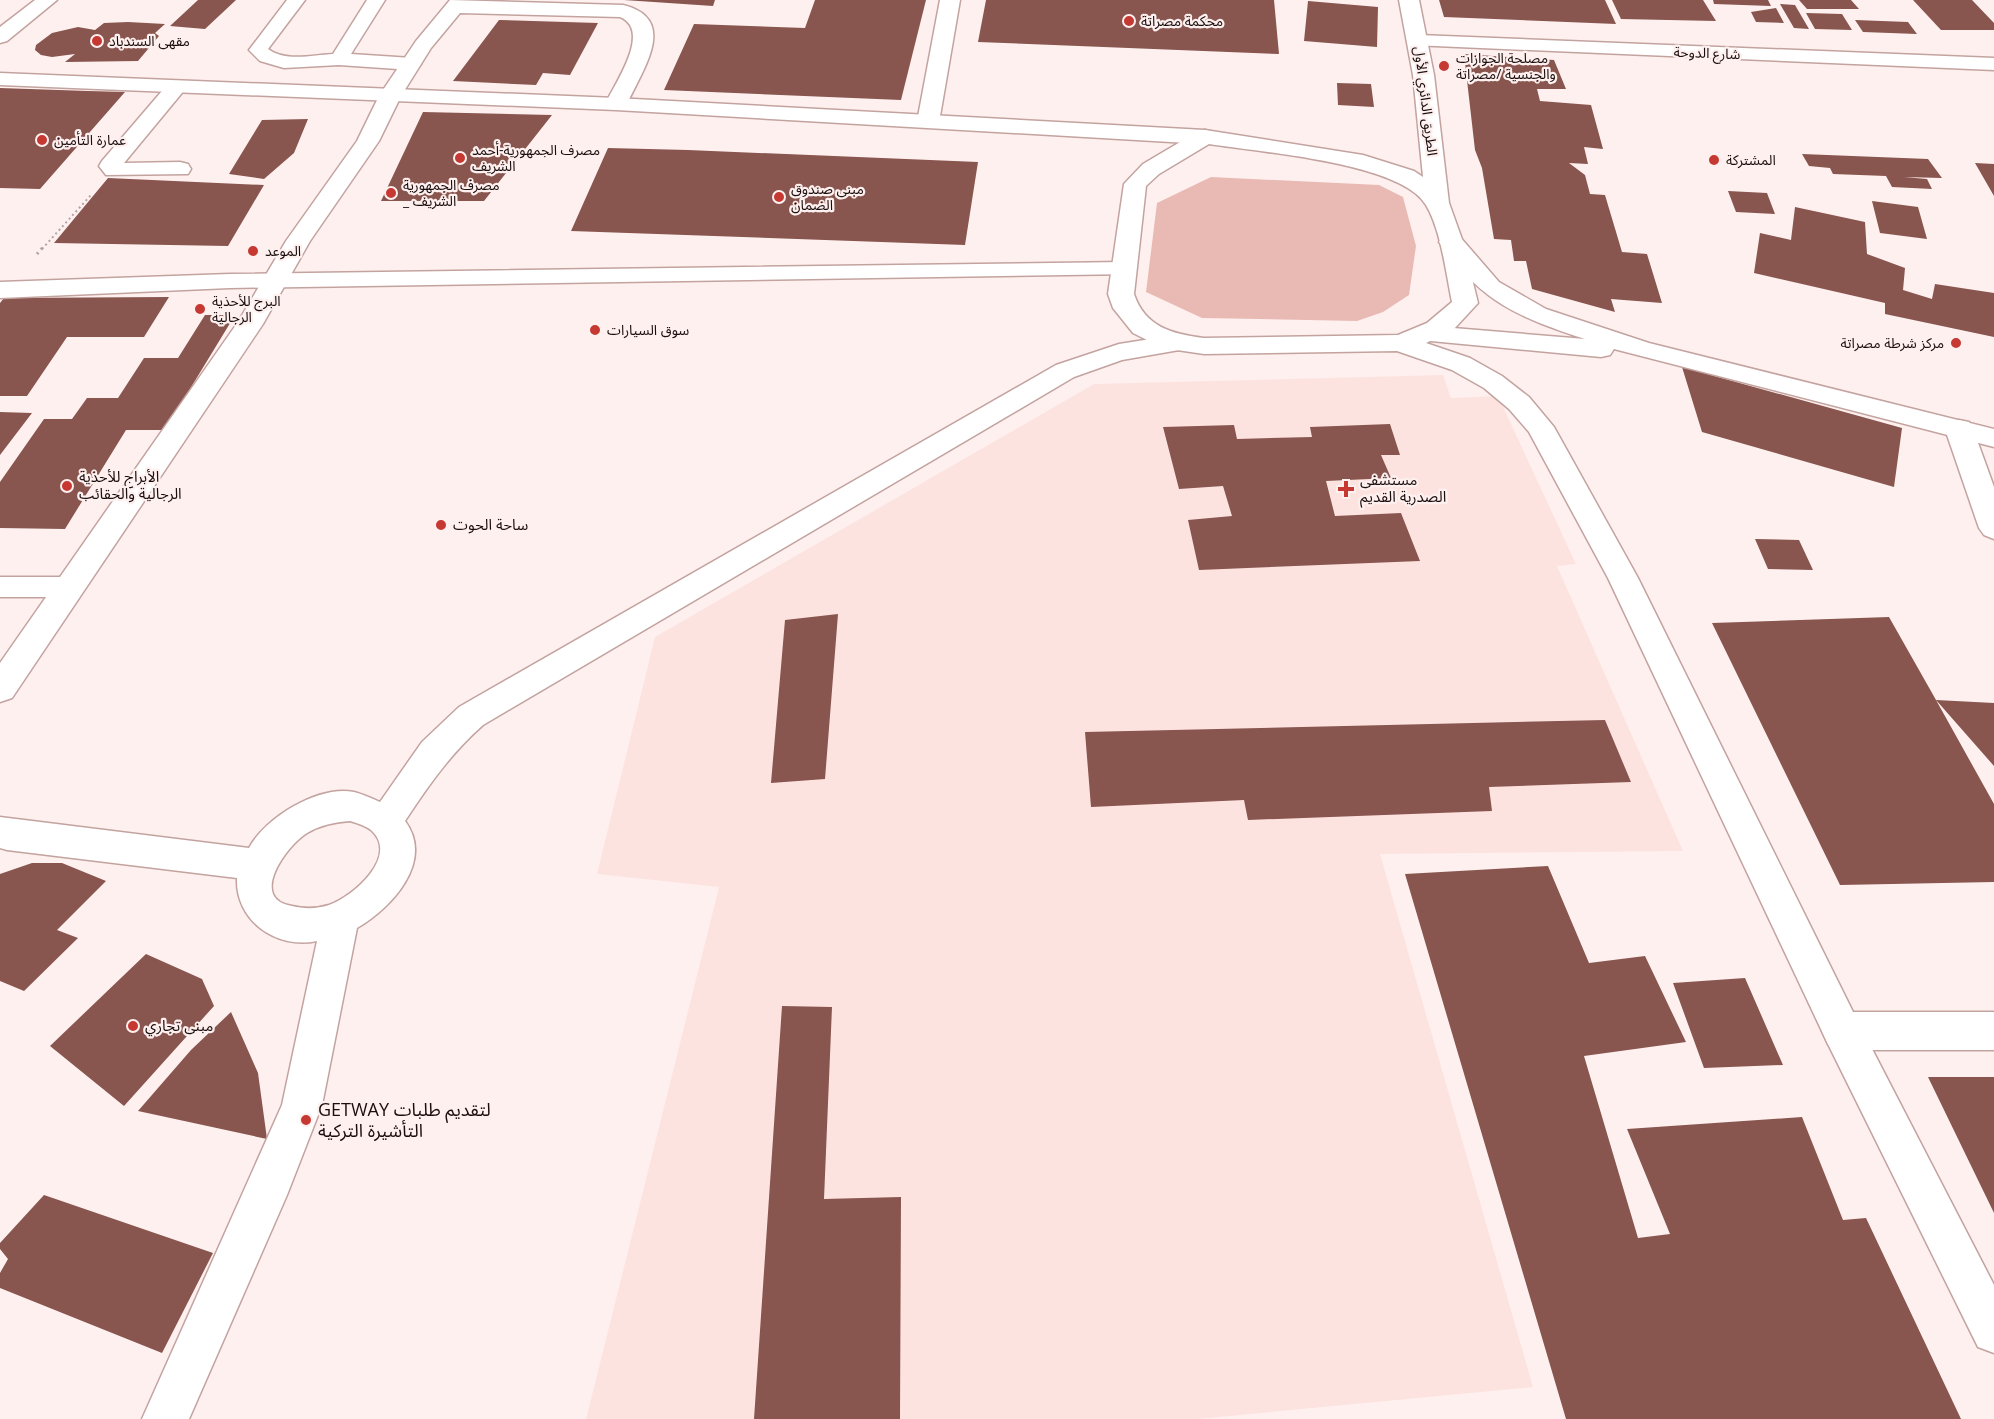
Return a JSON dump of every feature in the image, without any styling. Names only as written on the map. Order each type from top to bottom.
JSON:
[{"type":"main road","points":[[0,38],[47,0]]},
{"type":"main road","points":[[928,122],[950,0]]},
{"type":"main road","name":"الطريق الدائري الأول","points":[[1409,0],[1419,41],[1430,116],[1437,203]]},
{"type":"main road","points":[[0,689],[250,324],[298,241],[368,141],[390,96],[423,45],[458,3],[623,11],[634,16],[643,25],[644,44],[616,104]]},
{"type":"main road","name":"شارع الدوحة","points":[[1419,41],[1994,64]]},
{"type":"main road","points":[[0,79],[175,88],[616,104],[1205,137],[1363,162],[1389,168],[1422,186],[1437,203],[1451,242],[1465,303],[1452,320],[1414,339]]},
{"type":"main road","points":[[175,88],[110,166],[114,170],[180,169]]},
{"type":"main road","points":[[1205,137],[1151,169],[1135,184],[1121,294],[1124,310],[1137,324],[1155,336],[1176,343],[1204,346],[1414,339],[1641,349]]},
{"type":"main road","points":[[1451,242],[1490,287],[1511,302],[1537,315],[1641,349],[1994,438]]},
{"type":"main road","points":[[2,290],[276,280],[1124,269]]},
{"type":"main road","points":[[1414,339],[1493,382],[1519,403],[1540,427],[1623,578],[1842,1031],[1994,1331]]},
{"type":"main road","points":[[387,820],[427,757],[447,735],[471,716],[1065,371],[1101,356],[1134,348],[1176,343]]},
{"type":"main road","points":[[1959,429],[1994,528]]},
{"type":"main road","points":[[352,806],[372,810],[387,820],[397,835],[399,853],[393,873],[380,892],[360,908],[340,918],[312,926],[289,925],[270,917],[258,903],[253,885],[257,865],[268,846],[285,829],[306,816],[329,808],[352,806]]},
{"type":"main road","points":[[0,832],[7,836],[257,865]]},
{"type":"main road","points":[[165,1419],[272,1180],[302,1105],[340,918]]},
{"type":"main road","points":[[1842,1031],[1994,1032]]},
{"type":"lane","points":[[296,0],[258,50],[267,57],[284,62],[339,59],[412,64]]},
{"type":"lane","points":[[339,59],[376,0]]},
{"type":"lane","points":[[0,587],[71,587]]},
{"type":"path","points":[[2,290],[114,170]]},
{"type":"shaded area","points":[[1211,177],[1379,185],[1403,197],[1416,246],[1409,295],[1383,312],[1357,321],[1202,318],[1146,292],[1157,203]]},
{"type":"shaded area","points":[[1443,375],[1451,398],[1498,396],[1576,564],[1557,566],[1683,851],[1380,854],[1533,1387],[1198,1419],[586,1419],[719,887],[597,874],[655,637],[1094,384]]},
{"type":"building","points":[[198,0],[236,0],[205,29],[170,26]]},
{"type":"building","points":[[624,0],[715,0],[713,6]]},
{"type":"building","points":[[815,0],[926,0],[901,100],[664,90],[694,24],[805,28]]},
{"type":"building","name":"محكمة مصراتة","points":[[986,0],[1274,0],[1279,54],[978,42]]},
{"type":"building","points":[[1439,0],[1605,0],[1616,24],[1444,17]]},
{"type":"building","points":[[1612,0],[1703,0],[1716,21],[1621,19]]},
{"type":"building","points":[[1713,0],[1768,0],[1771,6],[1714,4]]},
{"type":"building","points":[[1799,0],[1851,0],[1859,9],[1807,9]]},
{"type":"building","points":[[1913,0],[1972,0],[1994,23],[1994,30],[1941,30]]},
{"type":"building","points":[[1308,1],[1378,7],[1377,47],[1304,41]]},
{"type":"building","points":[[1780,4],[1795,5],[1809,29],[1794,28]]},
{"type":"building","points":[[1776,8],[1784,23],[1756,22],[1751,12]]},
{"type":"building","points":[[1806,13],[1842,14],[1852,30],[1815,29]]},
{"type":"building","points":[[499,20],[598,23],[570,75],[543,73],[536,85],[453,81]]},
{"type":"building","points":[[1855,20],[1908,22],[1917,34],[1863,32]]},
{"type":"building","name":"مقهى السندباد","points":[[104,23],[165,24],[155,33],[159,36],[138,61],[65,62],[75,54],[52,57],[41,55],[35,50],[36,45],[52,33],[78,27],[95,30]]},
{"type":"building","points":[[1464,54],[1554,60],[1566,89],[1537,89],[1540,101],[1591,105],[1603,149],[1584,147],[1588,164],[1569,163],[1585,175],[1590,194],[1605,195],[1622,252],[1647,254],[1662,303],[1611,299],[1615,312],[1532,289],[1526,261],[1514,261],[1511,240],[1494,239],[1482,168],[1475,150]]},
{"type":"building","points":[[1337,83],[1371,84],[1374,107],[1338,105]]},
{"type":"building","name":"عمارة التأمين","points":[[0,88],[125,92],[40,189],[0,188]]},
{"type":"building","name":"مصرف الجمهورية-أحمد الشريف","points":[[423,112],[552,115],[484,201],[381,201]]},
{"type":"building","points":[[308,119],[294,153],[264,179],[229,174],[262,120]]},
{"type":"building","name":"مبنى صندوق الضمان","points":[[608,148],[978,162],[965,245],[571,231]]},
{"type":"building","points":[[1802,154],[1928,159],[1942,178],[1904,177],[1927,179],[1932,189],[1892,187],[1886,176],[1833,174],[1830,168],[1809,166]]},
{"type":"building","points":[[1975,163],[1994,164],[1994,196]]},
{"type":"building","points":[[108,178],[264,185],[228,246],[54,243]]},
{"type":"building","points":[[1728,191],[1767,193],[1775,214],[1736,212]]},
{"type":"building","points":[[1872,201],[1918,207],[1927,239],[1880,233]]},
{"type":"building","points":[[1795,207],[1865,222],[1867,254],[1905,268],[1903,290],[1932,299],[1935,284],[1994,293],[1994,337],[1885,314],[1885,303],[1754,273],[1760,233],[1791,240]]},
{"type":"building","points":[[169,297],[144,337],[67,337],[27,396],[0,396],[0,303],[4,298]]},
{"type":"building","points":[[205,315],[235,315],[165,430],[126,430],[65,529],[0,528],[0,482],[44,419],[72,419],[87,398],[118,398],[144,358],[178,358]]},
{"type":"building","points":[[1682,367],[1902,428],[1894,487],[1702,432]]},
{"type":"building","points":[[0,412],[32,413],[0,455]]},
{"type":"building","points":[[1390,424],[1400,455],[1381,455],[1391,478],[1326,481],[1335,516],[1401,513],[1420,561],[1199,570],[1188,520],[1232,516],[1223,486],[1179,489],[1163,427],[1234,425],[1237,439],[1312,437],[1310,427]]},
{"type":"building","points":[[1755,539],[1799,540],[1813,570],[1768,569]]},
{"type":"building","points":[[838,614],[825,779],[771,783],[785,620]]},
{"type":"building","points":[[1889,617],[1994,804],[1994,882],[1840,885],[1712,623]]},
{"type":"building","points":[[1936,700],[1994,703],[1994,766]]},
{"type":"building","points":[[1605,720],[1631,782],[1489,787],[1492,811],[1248,820],[1244,800],[1091,807],[1085,732]]},
{"type":"building","points":[[32,863],[62,863],[106,881],[57,930],[78,938],[24,991],[0,981],[0,874]]},
{"type":"building","points":[[1548,866],[1589,963],[1645,956],[1686,1042],[1584,1056],[1638,1238],[1670,1234],[1627,1129],[1802,1117],[1843,1220],[1866,1218],[1961,1419],[1566,1419],[1405,874]]},
{"type":"building","name":"مبنى تجاري","points":[[146,954],[202,979],[214,1006],[124,1106],[50,1046]]},
{"type":"building","points":[[1745,978],[1783,1065],[1704,1068],[1673,983]]},
{"type":"building","points":[[782,1006],[832,1007],[824,1199],[901,1197],[900,1419],[754,1419]]},
{"type":"building","name":"مبنى تجاري","points":[[231,1012],[258,1073],[267,1139],[138,1111],[191,1050]]},
{"type":"building","points":[[1928,1077],[1994,1077],[1994,1213]]},
{"type":"building","points":[[44,1195],[213,1253],[162,1353],[0,1288],[0,1273],[8,1259],[0,1249],[0,1243]]},
{"type":"place","name":"محكمة مصراتة","points":[[1129,21]]},
{"type":"place","name":"مقهى السندباد","points":[[97,41]]},
{"type":"place","name":"مصلحة الجوازات والجنسية /مصراتة","points":[[1444,66]]},
{"type":"place","name":"عمارة التأمين","points":[[42,140]]},
{"type":"place","name":"مصرف الجمهورية-أحمد الشريف","points":[[460,158]]},
{"type":"place","name":"المشتركة","points":[[1714,160]]},
{"type":"place","name":"مصرف الجمهورية _ الشريف","points":[[391,193]]},
{"type":"place","name":"مبنى صندوق الضمان","points":[[779,197]]},
{"type":"place","name":"الموعد","points":[[253,251]]},
{"type":"place","name":"البرج للأحذية الرجالية","points":[[200,309]]},
{"type":"place","name":"سوق السيارات","points":[[595,330]]},
{"type":"place","name":"مركز شرطة مصراتة","points":[[1956,343]]},
{"type":"place","name":"الأبراج للأحذية الرجالية والحقائب","points":[[67,486]]},
{"type":"place","name":"مستشفى الصدرية القديم","points":[[1346,489]]},
{"type":"place","name":"ساحة الحوت","points":[[441,525]]},
{"type":"place","name":"مبنى تجاري","points":[[133,1026]]},
{"type":"place","name":"GETWAY لتقديم طلبات التأشيرة التركية","points":[[306,1120]]}]
